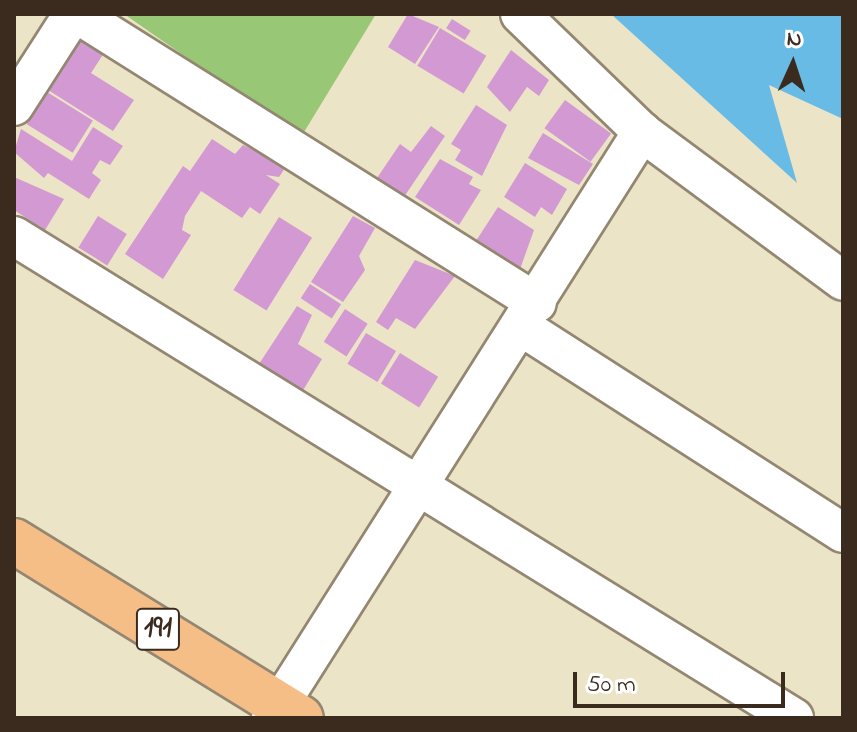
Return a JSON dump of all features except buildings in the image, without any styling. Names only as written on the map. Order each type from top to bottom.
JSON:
[{"type":"highway","name":"191","points":[[14,541],[284,714]]},
{"type":"street","points":[[14,106],[75,14],[530,315],[843,533]]},
{"type":"street","points":[[520,14],[642,132],[843,281]]},
{"type":"street","points":[[284,714],[642,132]]},
{"type":"street","points":[[14,236],[794,718]]},
{"type":"green space","points":[[124,14],[376,14],[301,137]]},
{"type":"water","points":[[611,14],[843,14],[843,119],[769,85],[797,183]]}]
